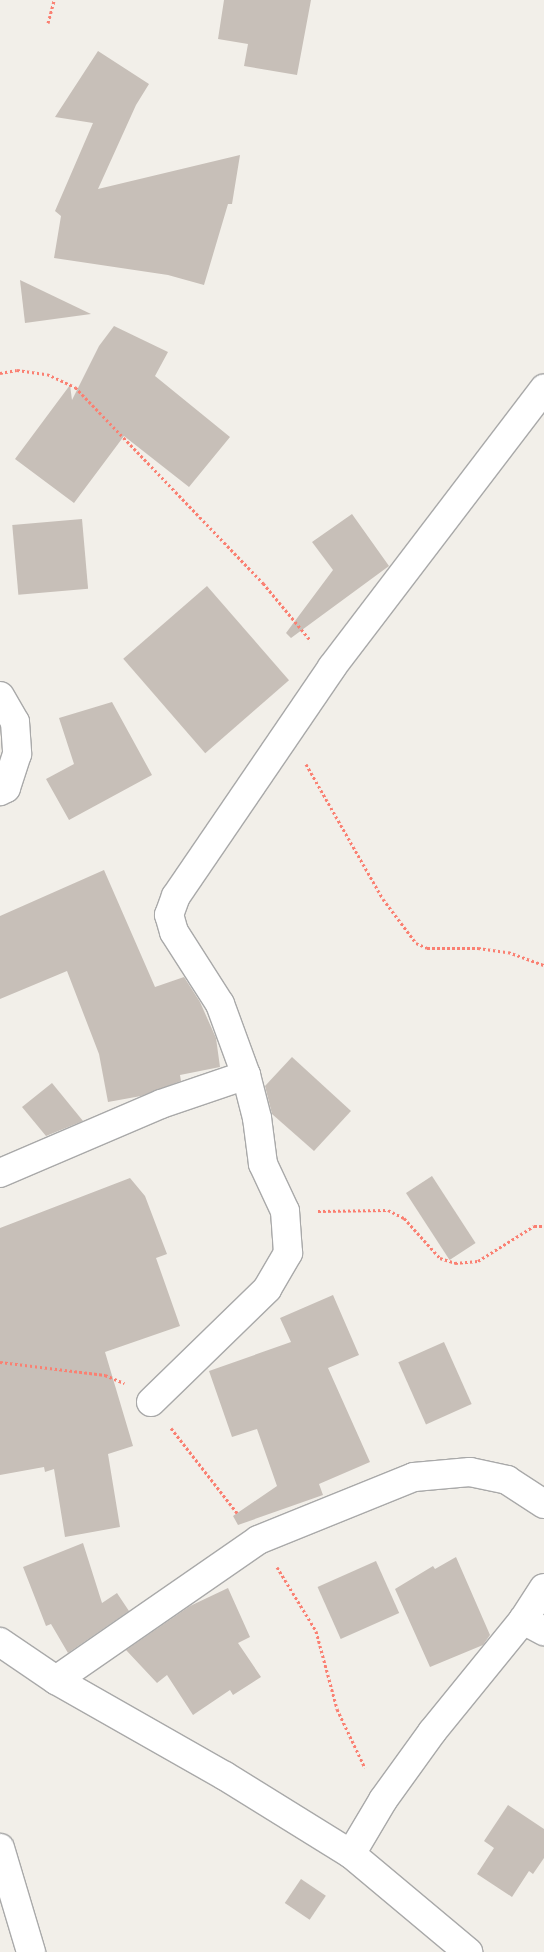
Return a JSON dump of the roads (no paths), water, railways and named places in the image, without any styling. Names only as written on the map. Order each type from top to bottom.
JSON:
[{"type":"street","points":[[150,1402],[267,1289],[288,1254],[285,1211],[263,1164],[257,1118],[246,1075],[220,1004],[174,932],[169,915],[176,896],[332,667],[544,389]]},
{"type":"street","points":[[0,696],[15,722],[17,754],[6,788],[0,791]]},
{"type":"street","points":[[0,1172],[161,1104],[246,1075]]},
{"type":"street","points":[[56,1680],[258,1540],[414,1477],[470,1472],[507,1480],[544,1504]]},
{"type":"street","points":[[351,1854],[383,1800],[432,1732],[534,1626],[544,1588]]},
{"type":"street","points":[[0,1642],[56,1680],[225,1776],[351,1854],[468,1952]]},
{"type":"street","points":[[0,1848],[31,1952]]}]
